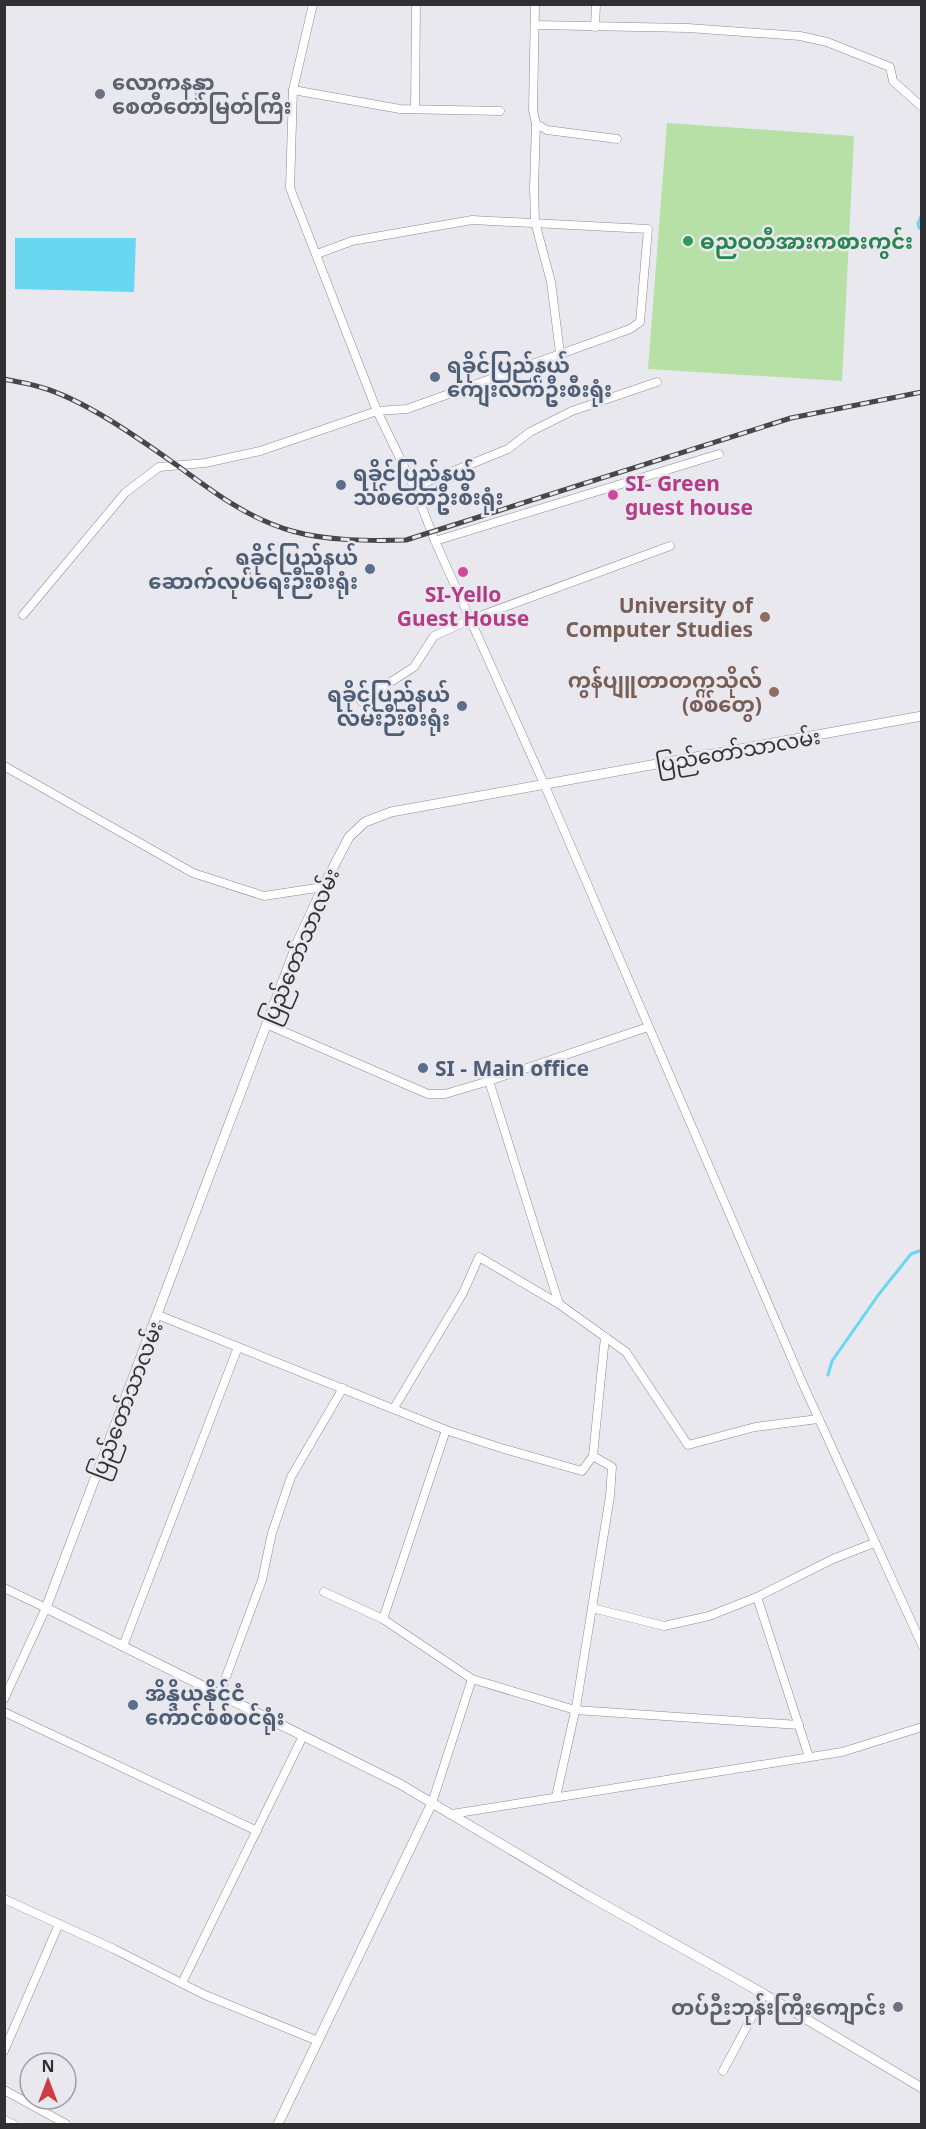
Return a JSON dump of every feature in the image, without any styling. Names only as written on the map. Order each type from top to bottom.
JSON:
[{"type":"street","points":[[313,4],[292,90],[290,188],[377,411],[414,487],[435,541],[545,786],[818,1419],[921,1645]]},
{"type":"street","points":[[415,109],[416,4]]},
{"type":"street","points":[[535,4],[533,110],[536,124],[535,222],[551,282],[560,353]]},
{"type":"street","points":[[595,27],[596,4]]},
{"type":"street","points":[[535,25],[688,28],[800,36],[827,42],[890,67],[893,81],[921,107]]},
{"type":"street","points":[[292,90],[400,109],[500,111]]},
{"type":"street","points":[[536,124],[548,130],[617,139]]},
{"type":"street","points":[[23,615],[125,494],[159,467],[206,463],[260,451],[377,411],[407,409],[630,329],[640,322],[648,229],[472,220],[352,241],[317,254]]},
{"type":"street","points":[[414,487],[508,449],[530,432],[572,411],[657,382]]},
{"type":"street","points":[[435,541],[719,454]]},
{"type":"street","points":[[361,701],[414,666],[434,636],[470,620],[670,546]]},
{"type":"street","name":"ပြည်တော်သာလမ်း","points":[[46,1608],[298,941],[349,837],[365,822],[390,812],[545,786],[921,716]]},
{"type":"street","points":[[4,765],[193,873],[264,896],[323,887]]},
{"type":"street","points":[[266,1024],[428,1094],[445,1094],[489,1081],[648,1027]]},
{"type":"street","points":[[489,1081],[560,1304]]},
{"type":"street","points":[[394,1408],[463,1293],[479,1257],[560,1304],[626,1352],[688,1445],[755,1426],[818,1419]]},
{"type":"street","points":[[158,1315],[446,1430],[582,1471],[593,1456],[605,1337]]},
{"type":"street","points":[[123,1646],[238,1347]]},
{"type":"street","points":[[219,1694],[262,1580],[272,1533],[291,1477],[343,1388]]},
{"type":"street","points":[[382,1618],[446,1430]]},
{"type":"street","points":[[556,1797],[575,1710],[610,1496],[612,1467],[593,1456]]},
{"type":"street","points":[[592,1608],[664,1626],[709,1616],[757,1597],[808,1571],[874,1543]]},
{"type":"street","points":[[4,1588],[303,1736],[432,1803],[587,1896],[764,1994],[921,2088]]},
{"type":"street","points":[[324,1592],[382,1618],[472,1679],[575,1710],[799,1725]]},
{"type":"street","points":[[757,1597],[809,1757]]},
{"type":"street","points":[[4,1699],[46,1608]]},
{"type":"street","points":[[278,2124],[432,1803],[472,1679]]},
{"type":"street","points":[[4,1712],[256,1831]]},
{"type":"street","points":[[452,1814],[842,1752],[921,1727]]},
{"type":"street","points":[[182,1983],[303,1736]]},
{"type":"street","points":[[4,1899],[205,1995],[318,2041]]},
{"type":"street","points":[[4,2050],[58,1924]]},
{"type":"street","points":[[723,2071],[764,1994]]},
{"type":"street","points":[[4,2090],[66,2124]]},
{"type":"street","points":[[4,2120],[13,2124]]},
{"type":"green space","points":[[667,123],[854,136],[842,381],[648,369]]},
{"type":"water","points":[[15,238],[136,238],[134,292],[15,289]]},
{"type":"waterway","points":[[922,214],[918,223],[919,228],[922,229]]},
{"type":"waterway","points":[[828,1375],[832,1361],[879,1294],[911,1254],[922,1250]]},
{"type":"railway","points":[[4,379],[31,384],[57,393],[93,410],[147,444],[218,495],[276,526],[334,539],[363,540],[406,540],[791,418],[922,392]]},
{"type":"place","name":"လောကနန္ဒာ စေတီတော်မြတ်ကြီး","points":[[100,94]]},
{"type":"place","name":"ဓညဝတီအားကစားကွင်း","points":[[688,241]]},
{"type":"place","name":"ရခိုင်ပြည်နယ် ကျေးလက်ဦးစီးရုံး","points":[[435,377]]},
{"type":"place","name":"ရခိုင်ပြည်နယ် သစ်တောဦးစီးရုံး","points":[[341,485]]},
{"type":"place","name":"SI- Green guest house","points":[[613,495]]},
{"type":"place","name":"ရခိုင်ပြည်နယ် ဆောက်လုပ်ရေးဉီးစီးရုံး","points":[[370,569]]},
{"type":"place","name":"SI-Yello Guest House","points":[[463,572]]},
{"type":"place","name":"University of Computer Studies","points":[[765,617]]},
{"type":"place","name":"ကွန်ပျူတာတက္ကသိုလ် (စစ်တွေ)","points":[[774,692]]},
{"type":"place","name":"ရခိုင်ပြည်နယ် လမ်းဉီးစီးရုံး","points":[[462,706]]},
{"type":"place","name":"SI - Main office","points":[[423,1068]]},
{"type":"place","name":"အိန္ဒိယနိုင်ငံ ကောင်စစ်ဝင်ရုံး","points":[[133,1705]]},
{"type":"place","name":"တပ်ဉီးဘုန်းကြီးကျောင်း","points":[[898,2007]]}]
